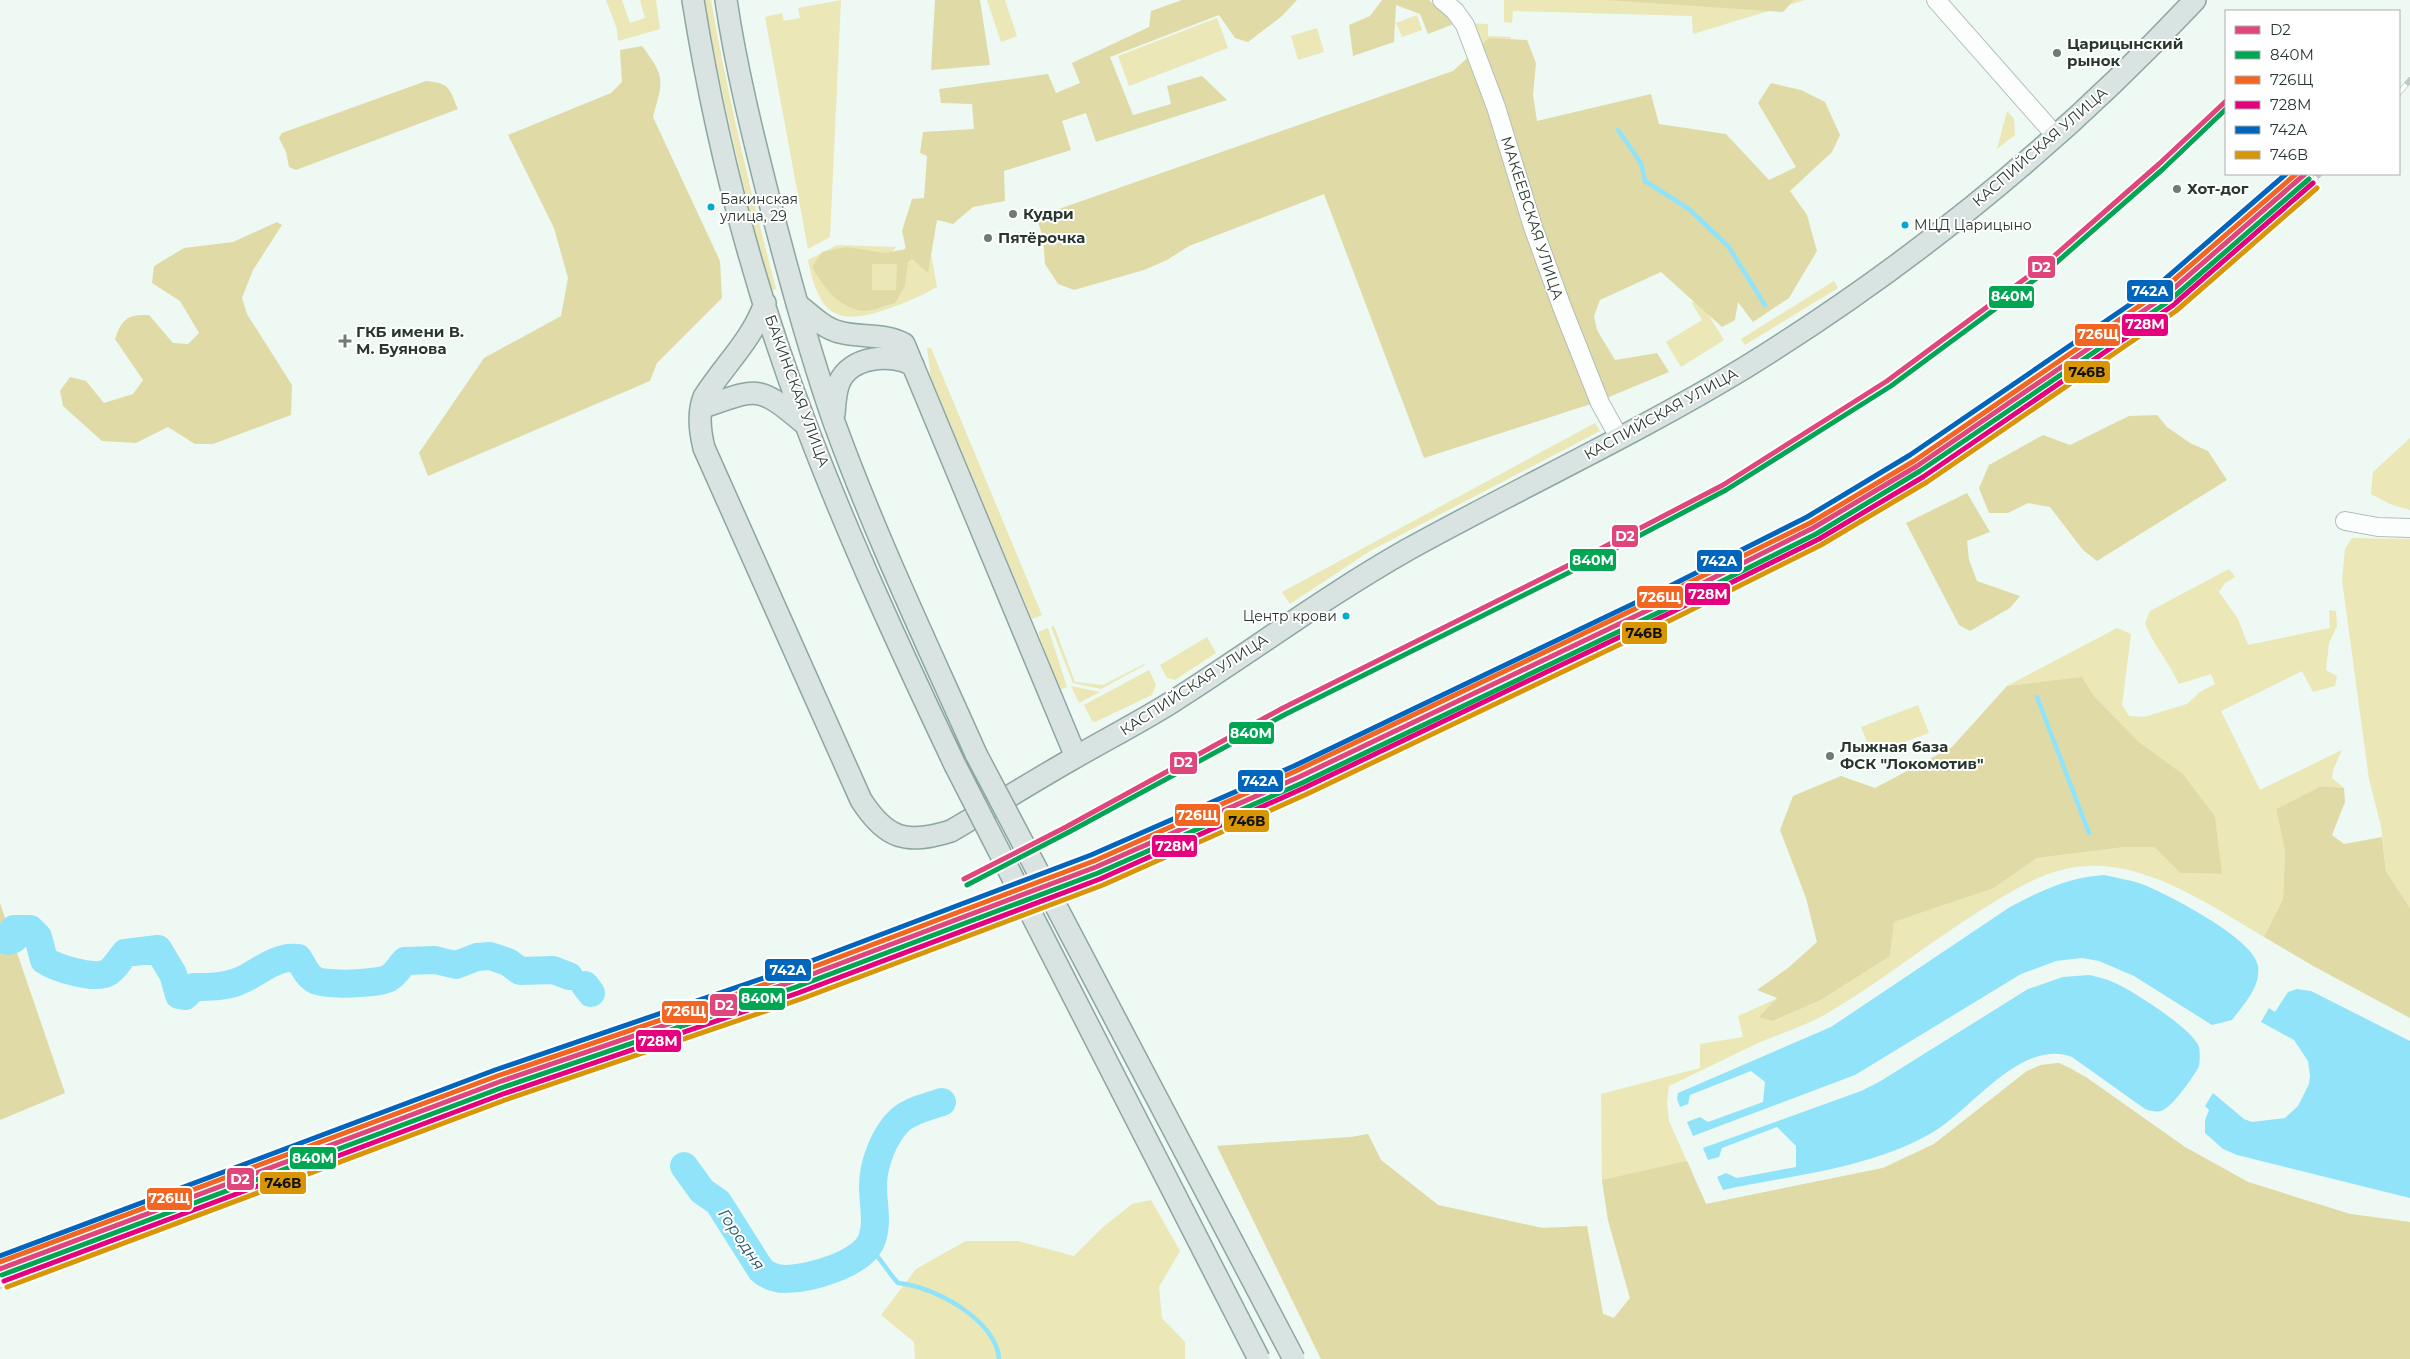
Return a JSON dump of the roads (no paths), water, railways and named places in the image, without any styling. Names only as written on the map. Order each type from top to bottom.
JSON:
[{"type":"main road","name":"БАКИНСКАЯ УЛИЦА","points":[[693,0],[722,150],[765,303],[806,424],[874,593],[955,765],[1259,1359]]},
{"type":"main road","name":"БАКИНСКАЯ УЛИЦА","points":[[726,0],[753,138],[797,304],[834,422],[874,525],[976,754],[1294,1359]]},
{"type":"main road","name":"КАСПИЙСКАЯ УЛИЦА","points":[[701,408],[701,436],[704,448],[861,800],[872,817],[885,830],[904,837],[926,838],[950,831],[1174,700],[1333,595],[1408,550],[1620,439],[1744,367],[1852,297],[1921,246],[2056,136],[2153,45],[2195,0]]},
{"type":"main road","points":[[701,408],[707,392],[750,338],[759,322],[765,303]]},
{"type":"main road","points":[[797,304],[827,328],[838,332],[898,340],[904,344],[1076,757]]},
{"type":"main road","points":[[834,422],[836,390],[840,381],[856,365],[868,361],[894,358],[914,365]]},
{"type":"main road","points":[[701,408],[744,394],[762,393],[776,400],[806,424]]},
{"type":"street","name":"МАКЕЕВСКАЯ УЛИЦА","points":[[1442,0],[1455,11],[1465,25],[1496,107],[1533,227],[1559,299],[1600,403],[1620,439]]},
{"type":"street","points":[[1936,0],[2056,136]]},
{"type":"street","points":[[2345,521],[2378,527],[2410,528]]},
{"type":"water","points":[[2104,875],[2142,884],[2189,907],[2227,931],[2253,955],[2258,966],[2257,981],[2246,1002],[2232,1020],[2212,1025],[2134,976],[2099,961],[2082,958],[2056,961],[2021,974],[1855,1075],[1693,1136],[1687,1122],[1700,1117],[1708,1122],[1763,1102],[1765,1082],[1751,1071],[1690,1095],[1688,1104],[1680,1107],[1677,1099],[1678,1093],[1831,1027],[2021,901],[2067,882]]},
{"type":"water","points":[[2089,975],[2124,987],[2148,1002],[2175,1021],[2194,1039],[2199,1047],[2200,1062],[2197,1070],[2167,1108],[2156,1112],[2145,1109],[2072,1057],[2054,1054],[2036,1057],[2018,1065],[2000,1077],[1938,1129],[1914,1142],[1888,1153],[1861,1161],[1723,1190],[1717,1177],[1726,1173],[1737,1178],[1796,1167],[1796,1146],[1777,1127],[1722,1148],[1719,1157],[1708,1160],[1703,1148],[1861,1091],[1879,1082],[2028,989],[2063,977]]},
{"type":"water","points":[[2297,989],[2311,991],[2410,1041],[2410,1198],[2237,1155],[2223,1149],[2205,1133],[2205,1120],[2209,1110],[2205,1106],[2213,1093],[2244,1119],[2252,1122],[2285,1118],[2298,1106],[2309,1084],[2308,1061],[2294,1040],[2261,1022],[2269,1008],[2275,1012],[2288,992]]},
{"type":"waterway","points":[[1618,130],[1641,163],[1645,181],[1689,209],[1728,246],[1765,305]]},
{"type":"waterway","points":[[2037,697],[2089,833]]},
{"type":"waterway","name":"Городня","points":[[0,938],[8,941],[14,939],[14,929],[30,929],[38,937],[44,960],[66,969],[93,975],[101,975],[110,971],[125,953],[158,949],[173,974],[179,995],[185,996],[194,987],[232,984],[245,979],[274,962],[290,958],[298,958],[307,973],[315,980],[341,984],[364,983],[389,978],[405,961],[435,960],[456,965],[477,957],[490,956],[508,962],[520,971],[553,970],[569,976]]},
{"type":"waterway","name":"Городня","points":[[585,985],[591,993]]},
{"type":"waterway","name":"Городня","points":[[684,1166],[702,1191],[718,1202],[761,1270],[769,1275],[785,1279],[821,1273],[847,1263],[858,1256],[867,1248],[872,1239],[875,1226],[873,1186],[875,1169],[884,1142],[894,1126],[909,1114],[942,1102]]},
{"type":"waterway","points":[[868,1246],[898,1283],[945,1298],[975,1319],[987,1331],[996,1345],[999,1359]]},
{"type":"railway","points":[[2400,92],[2410,80]]},
{"type":"railway","points":[[0,1286],[791,992],[990,924],[1285,797],[1375,754],[1817,538],[1924,476],[2129,337],[2319,175]]},
{"type":"place","name":"Царицынский рынок","points":[[2057,53]]},
{"type":"place","name":"Хот-дог","points":[[2177,189]]},
{"type":"place","name":"Бакинская улица, 29","points":[[711,207]]},
{"type":"place","name":"Кудри","points":[[1013,214]]},
{"type":"place","name":"МЦД Царицыно","points":[[1905,225]]},
{"type":"place","name":"Пятёрочка","points":[[988,238]]},
{"type":"place","name":"ГКБ имени В. М. Буянова","points":[[345,341]]},
{"type":"place","name":"Центр крови","points":[[1346,616]]},
{"type":"place","name":"Лыжная база ФСК \"Локомотив\"","points":[[1830,756]]}]
